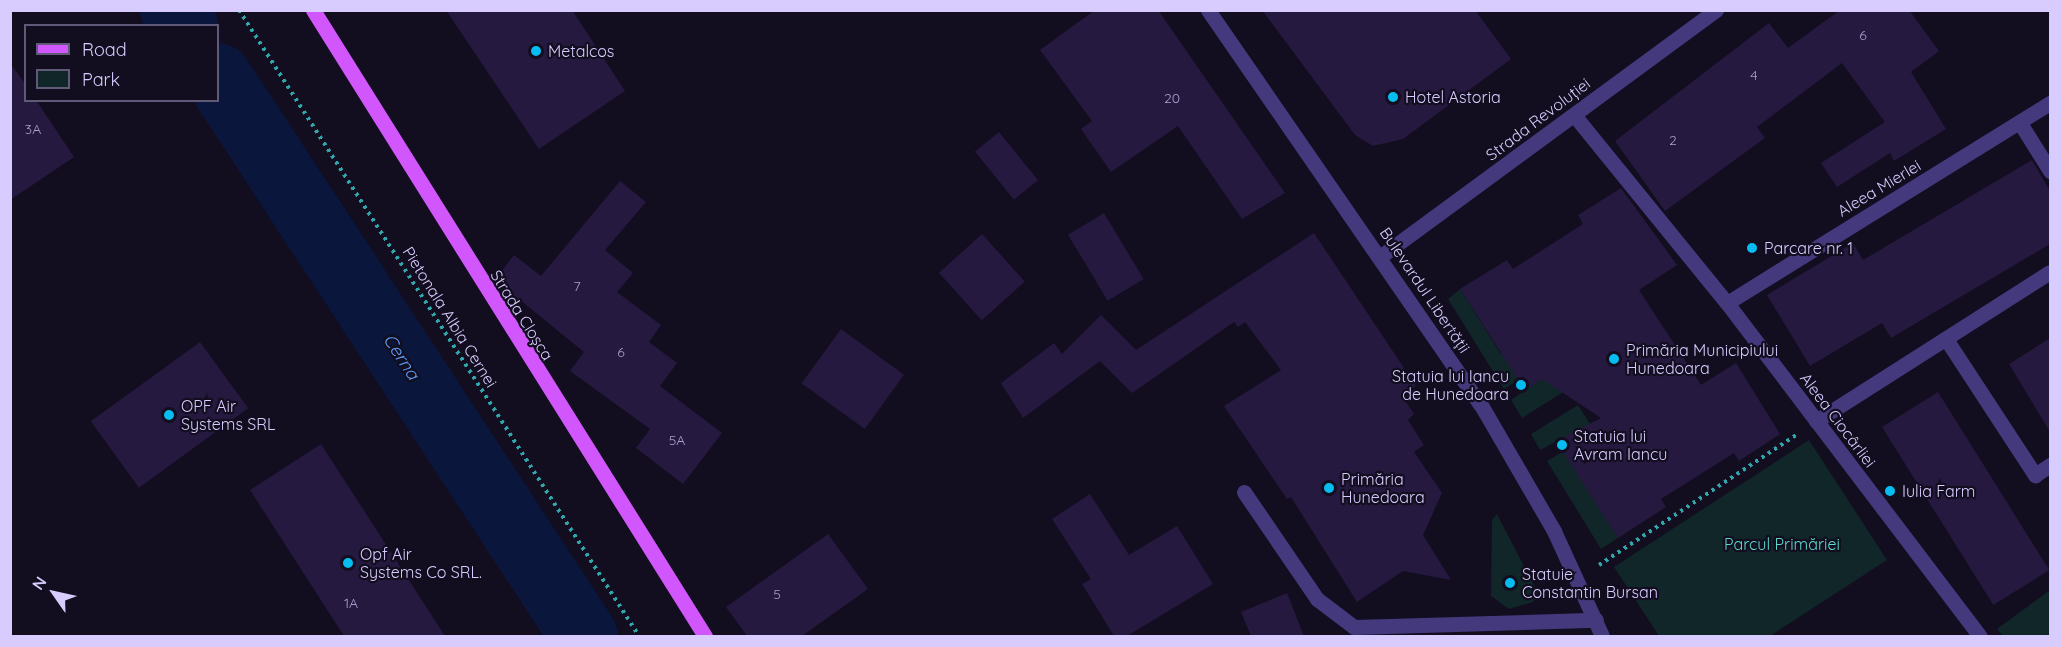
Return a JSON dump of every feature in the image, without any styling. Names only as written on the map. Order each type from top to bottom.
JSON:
[{"type":"main road","name":"Strada Cloșca","points":[[313,10],[705,636]]},
{"type":"street","name":"Bulevardul Libertății","points":[[1208,10],[1381,256],[1510,453],[1579,578],[1602,636]]},
{"type":"street","name":"Strada Revoluției","points":[[1381,256],[1716,10]]},
{"type":"street","name":"Aleea Mierlei","points":[[1726,303],[2050,103]]},
{"type":"street","name":"Aleea Ciocârliei","points":[[1574,115],[1726,303],[1980,636]]},
{"type":"street","points":[[2020,123],[2050,171]]},
{"type":"street","points":[[1816,421],[2050,272]]},
{"type":"street","points":[[1946,339],[2035,475],[2050,465]]},
{"type":"street","points":[[1244,492],[1317,599],[1354,627],[1596,620]]},
{"type":"path","name":"Pietonala Albia Cernei","points":[[239,10],[639,636]]},
{"type":"path","points":[[1579,578],[1816,421]]},
{"type":"green space","points":[[1460,289],[1501,354],[1533,334],[1568,389],[1522,418],[1511,400],[1530,387],[1523,377],[1504,389],[1448,299]]},
{"type":"green space","points":[[1578,405],[1613,460],[1582,481],[1618,538],[1601,549],[1547,461],[1571,447],[1565,437],[1540,450],[1531,434]]},
{"type":"green space","name":"Parcul Primăriei","points":[[1809,440],[1887,560],[1770,636],[1659,636],[1614,567]]},
{"type":"green space","points":[[1497,514],[1538,593],[1533,602],[1509,609],[1491,596],[1492,520]]},
{"type":"green space","points":[[2050,590],[2050,636],[2003,636],[1997,629]]},
{"type":"building","name":"Metalcos","points":[[446,10],[572,10],[625,91],[539,149]]},
{"type":"building","points":[[1095,10],[1158,10],[1285,193],[1242,219],[1178,126],[1111,172],[1081,129],[1092,121],[1040,50]]},
{"type":"building","name":"Hotel Astoria","points":[[1262,10],[1475,10],[1511,59],[1403,139],[1373,146],[1355,135]]},
{"type":"building","points":[[1840,10],[1909,10],[1939,51],[1911,72],[1946,129],[1894,161],[1890,153],[1837,187],[1821,163],[1885,122],[1842,63],[1757,127],[1765,138],[1665,211],[1615,141],[1769,23],[1788,48]]},
{"type":"building","points":[[10,63],[24,82],[24,102],[37,102],[74,157],[10,200]]},
{"type":"building","points":[[999,132],[1038,180],[1014,200],[975,152]]},
{"type":"building","points":[[2032,160],[2050,191],[2050,244],[1891,338],[1882,323],[1810,366],[1767,295],[1853,243],[1863,260]]},
{"type":"building","points":[[620,181],[646,202],[605,250],[633,273],[617,292],[661,325],[649,342],[677,363],[660,386],[722,433],[683,484],[636,448],[650,429],[570,371],[584,352],[520,300],[517,304],[501,292],[494,281],[514,255],[541,276]]},
{"type":"building","name":"Primăria Municipiului Hunedoara","points":[[1621,188],[1677,265],[1639,290],[1701,385],[1736,363],[1780,434],[1739,461],[1734,453],[1661,499],[1666,507],[1618,538],[1556,441],[1601,418],[1542,379],[1525,390],[1460,289],[1507,260],[1513,269],[1583,224],[1578,215]]},
{"type":"building","points":[[1104,213],[1144,279],[1108,301],[1068,235]]},
{"type":"building","points":[[1314,233],[1416,386],[1402,396],[1414,414],[1408,420],[1424,445],[1414,452],[1442,493],[1423,535],[1451,580],[1403,571],[1357,602],[1291,497],[1287,499],[1224,406],[1281,370],[1245,322],[1238,327],[1234,322],[1132,393],[1100,361],[1023,418],[1001,383],[1054,343],[1062,354],[1101,315],[1136,350]]},
{"type":"building","points":[[982,234],[1025,282],[982,320],[939,273]]},
{"type":"building","points":[[841,329],[904,375],[865,429],[802,383]]},
{"type":"building","points":[[2050,338],[2050,432],[2009,364]]},
{"type":"building","name":"OPF Air Systems SRL","points":[[200,342],[248,408],[139,488],[91,421]]},
{"type":"building","points":[[1938,392],[2049,570],[1993,605],[1882,427]]},
{"type":"building","name":"Opf Air Systems Co SRL.","points":[[321,444],[445,636],[344,636],[250,490]]},
{"type":"building","points":[[1090,494],[1129,555],[1177,526],[1213,584],[1127,636],[1114,636],[1082,584],[1091,579],[1052,519]]},
{"type":"building","points":[[828,534],[868,589],[802,636],[747,636],[726,607]]},
{"type":"building","points":[[1287,593],[1304,636],[1251,636],[1241,612]]},
{"type":"waterway","name":"Cerna","points":[[174,10],[183,24]]},
{"type":"waterway","name":"Cerna","points":[[219,79],[584,636]]},
{"type":"place","name":"Metalcos","points":[[536,51]]},
{"type":"place","name":"Hotel Astoria","points":[[1393,97]]},
{"type":"place","name":"Parcare nr. 1","points":[[1752,248]]},
{"type":"place","name":"Primăria Municipiului Hunedoara","points":[[1614,359]]},
{"type":"place","name":"Statuia lui Iancu de Hunedoara","points":[[1521,385]]},
{"type":"place","name":"OPF Air Systems SRL","points":[[169,415]]},
{"type":"place","name":"Statuia lui Avram Iancu","points":[[1562,445]]},
{"type":"place","name":"Primăria Hunedoara","points":[[1329,488]]},
{"type":"place","name":"Iulia Farm","points":[[1890,491]]},
{"type":"place","name":"Opf Air Systems Co SRL.","points":[[348,563]]},
{"type":"place","name":"Statuie Constantin Bursan","points":[[1510,583]]}]
